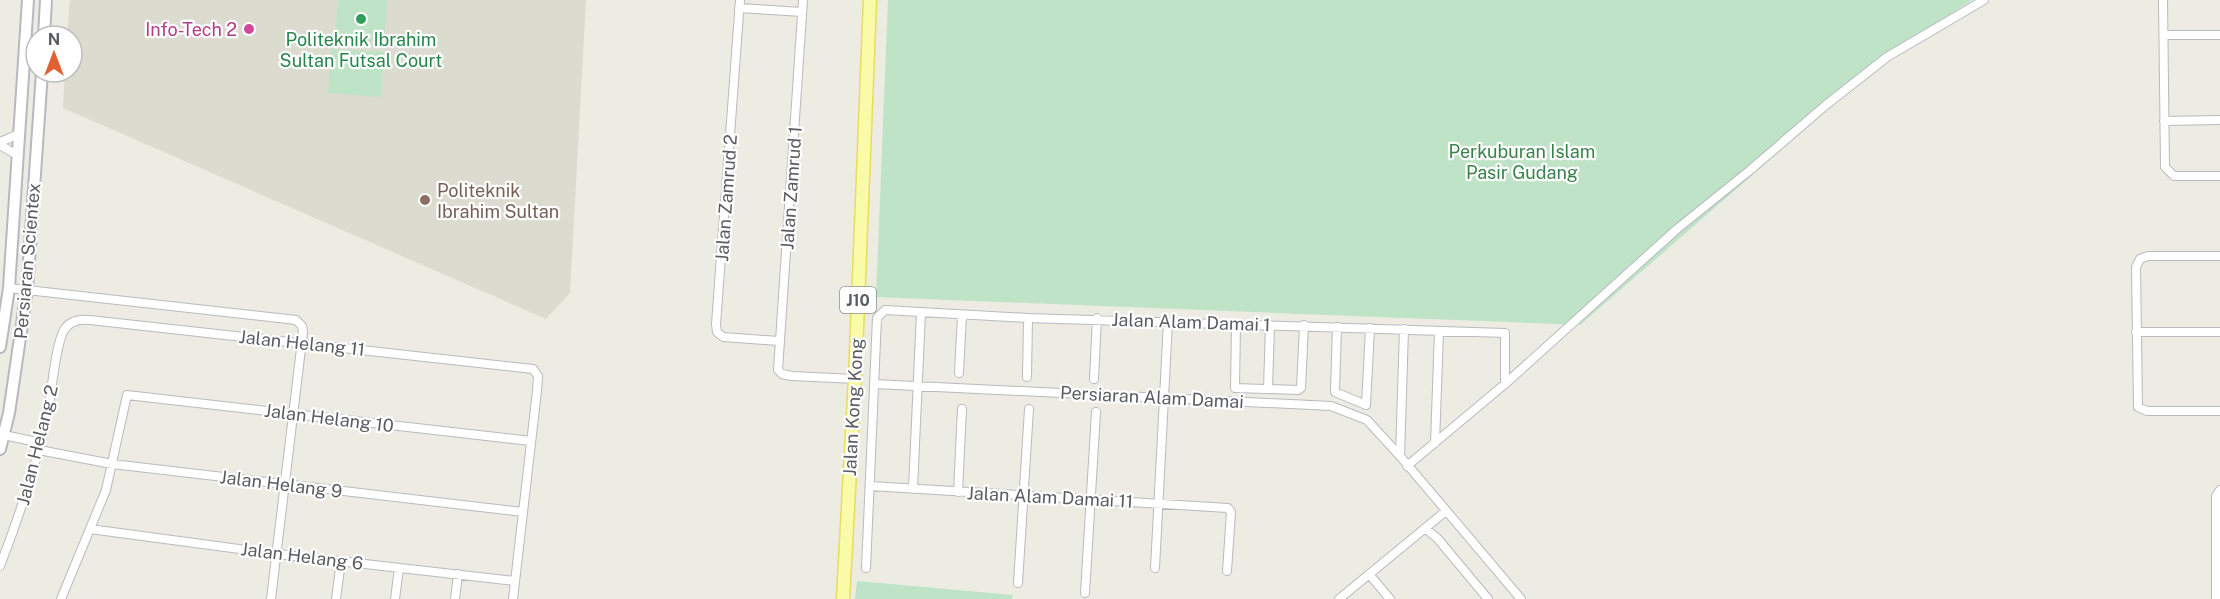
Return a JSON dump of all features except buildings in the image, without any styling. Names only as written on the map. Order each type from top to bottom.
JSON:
[{"type":"main road","name":"Persiaran Scientex","points":[[0,346],[9,288],[28,0]]},
{"type":"main road","points":[[45,24],[46,0]]},
{"type":"main road","name":"Jalan Kong Kong","points":[[843,599],[855,379],[870,0]]},
{"type":"main road","name":"Persiaran Scientex","points":[[0,449],[20,342],[27,290],[41,84]]},
{"type":"street","name":"Jalan Zamrud 1","points":[[803,0],[778,370],[782,374],[855,379]]},
{"type":"street","points":[[1407,466],[1505,384],[1677,229],[1826,105],[1887,57],[1984,0]]},
{"type":"street","points":[[2163,0],[2165,167],[2170,174],[2179,176],[2220,176]]},
{"type":"street","points":[[739,4],[802,12]]},
{"type":"street","name":"Jalan Zamrud 2","points":[[739,4],[716,324],[717,332],[723,337],[779,341]]},
{"type":"street","points":[[2164,34],[2220,35]]},
{"type":"street","points":[[2164,121],[2220,120]]},
{"type":"street","points":[[17,155],[0,144],[19,134]]},
{"type":"street","points":[[2220,256],[2148,256],[2140,259],[2136,267],[2137,401],[2140,409],[2220,411]]},
{"type":"street","points":[[9,288],[296,320],[302,326],[271,599]]},
{"type":"street","name":"Jalan Alam Damai 1","points":[[874,384],[877,318],[885,309],[1028,318],[1097,318],[1505,333],[1505,384]]},
{"type":"street","points":[[913,489],[921,312]]},
{"type":"street","points":[[959,373],[962,315]]},
{"type":"street","points":[[1027,376],[1028,318]]},
{"type":"street","points":[[1094,379],[1097,318]]},
{"type":"street","name":"Jalan Helang 11","points":[[69,324],[81,319],[527,367],[535,371],[538,379],[531,441]]},
{"type":"street","points":[[1155,568],[1168,322]]},
{"type":"street","name":"Jalan Helang 2","points":[[0,566],[21,510],[40,447],[60,342],[69,324]]},
{"type":"street","points":[[1236,324],[1235,388],[1298,390],[1301,388],[1304,325]]},
{"type":"street","points":[[1268,389],[1270,324]]},
{"type":"street","points":[[1337,327],[1335,392],[1366,405],[1370,328]]},
{"type":"street","points":[[1400,456],[1404,329]]},
{"type":"street","points":[[1435,443],[1439,331]]},
{"type":"street","points":[[2136,332],[2220,332]]},
{"type":"street","points":[[866,568],[874,384]]},
{"type":"street","name":"Persiaran Alam Damai","points":[[874,384],[1331,406],[1367,420],[1521,599]]},
{"type":"street","name":"Jalan Helang 10","points":[[112,464],[127,395],[531,441]]},
{"type":"street","points":[[1018,584],[1029,409]]},
{"type":"street","points":[[958,492],[962,410]]},
{"type":"street","points":[[1085,593],[1096,412]]},
{"type":"street","name":"Jalan Helang 9","points":[[4,435],[40,447],[112,464],[524,512]]},
{"type":"street","points":[[513,599],[531,441]]},
{"type":"street","points":[[61,599],[106,490],[112,464]]},
{"type":"street","name":"Jalan Alam Damai 11","points":[[870,486],[1230,509],[1232,512],[1227,571]]},
{"type":"street","points":[[2216,599],[2218,564],[2216,496],[2220,490]]},
{"type":"street","points":[[1339,599],[1446,511]]},
{"type":"street","points":[[1425,528],[1438,539],[1488,599]]},
{"type":"street","name":"Jalan Helang 6","points":[[90,529],[276,554],[515,581]]},
{"type":"street","points":[[336,599],[341,561]]},
{"type":"street","points":[[395,599],[399,568]]},
{"type":"street","points":[[455,599],[458,574]]},
{"type":"street","points":[[1369,574],[1390,599]]},
{"type":"shaded area","name":"Politeknik Ibrahim Sultan","points":[[70,0],[586,0],[570,293],[546,319],[63,108],[64,84],[84,84],[84,24],[68,24]]},
{"type":"green space","name":"Politeknik Ibrahim Sultan Futsal Court","points":[[338,0],[387,0],[384,42],[335,38]]},
{"type":"green space","name":"Perkuburan Islam Pasir Gudang","points":[[888,0],[1972,0],[1903,44],[1580,325],[876,297]]},
{"type":"green space","points":[[331,49],[384,52],[381,97],[328,93]]},
{"type":"green space","points":[[857,581],[1013,595],[1012,599],[855,599]]},
{"type":"place","name":"Politeknik Ibrahim Sultan Futsal Court","points":[[361,19]]},
{"type":"place","name":"Info-Tech 2","points":[[249,29]]},
{"type":"place","name":"Politeknik Ibrahim Sultan","points":[[425,200]]}]
